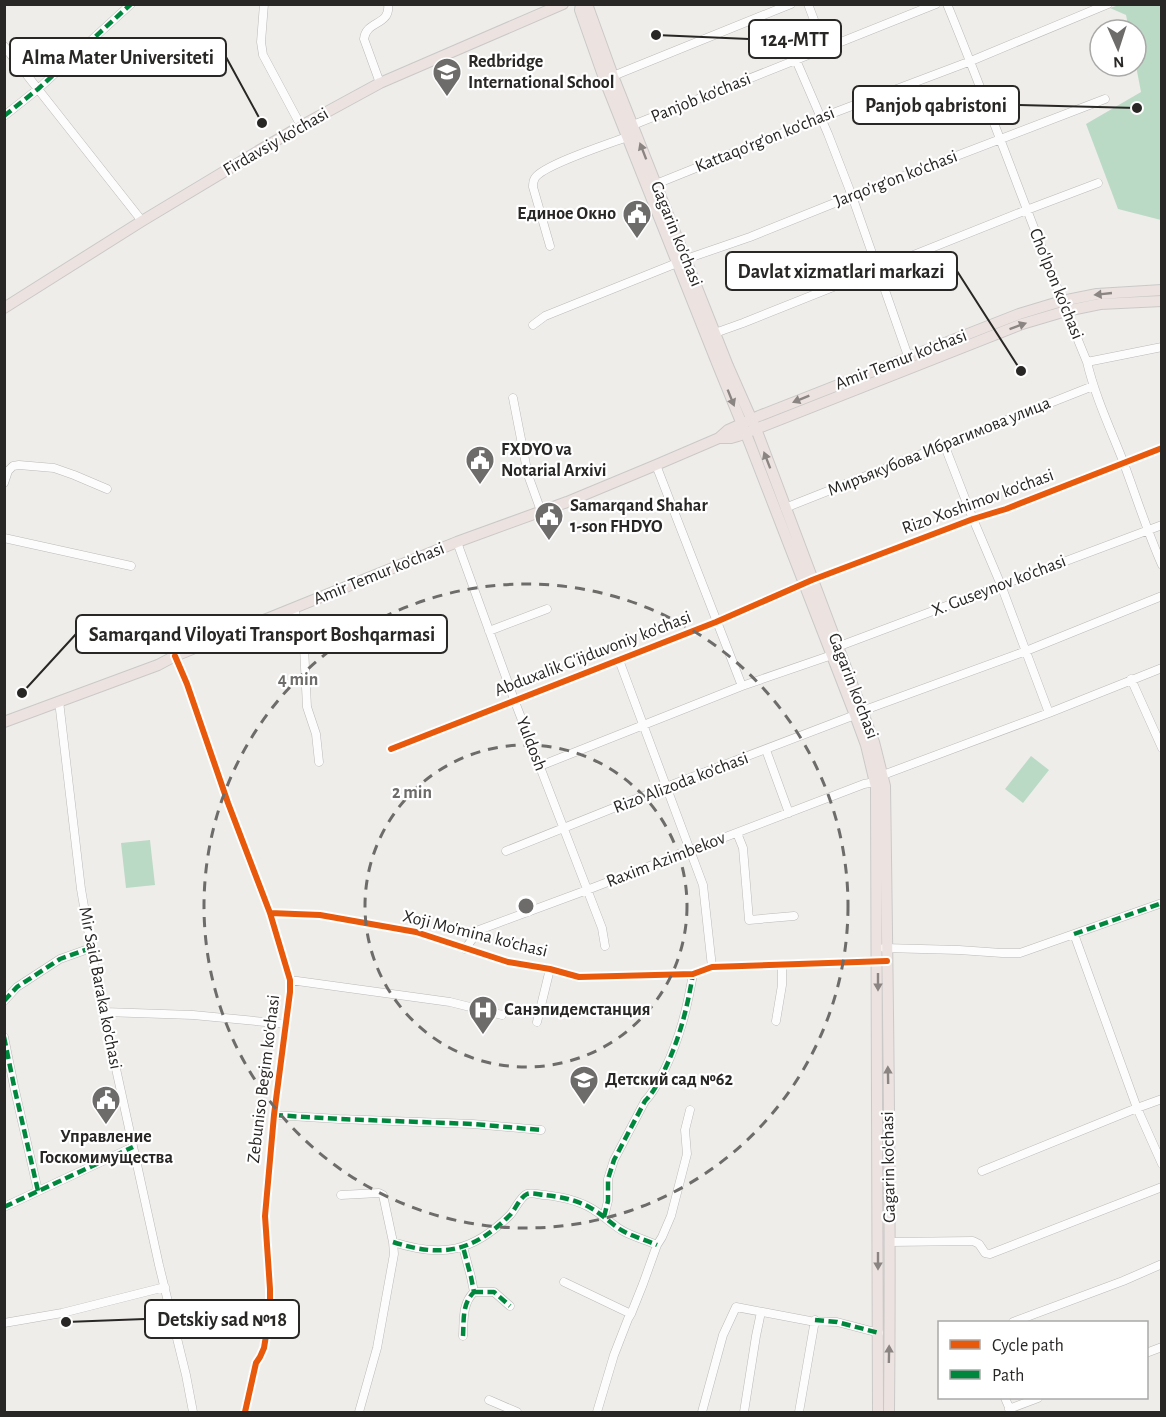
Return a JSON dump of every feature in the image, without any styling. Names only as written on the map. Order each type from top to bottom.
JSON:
[{"type":"main road","name":"Firdavsiy ko'chasi","points":[[4,308],[142,221],[301,126],[380,82],[562,4]]},
{"type":"main road","name":"Gagarin ko'chasi","points":[[581,4],[580,10],[627,137],[715,333],[859,713],[879,778],[876,787],[882,961],[878,1413]]},
{"type":"main road","name":"Gagarin ko'chasi","points":[[587,4],[656,184],[682,261],[785,508],[809,582]]},
{"type":"main road","name":"Amir Temur ko'chasi","points":[[4,722],[158,665],[457,542],[567,502],[719,438],[728,430],[749,426],[1096,294],[1161,290]]},
{"type":"main road","name":"Amir Temur ko'chasi","points":[[749,426],[909,356],[1019,314],[1064,306],[1161,301]]},
{"type":"main road","name":"Gagarin ko'chasi","points":[[882,961],[890,1242],[888,1413]]},
{"type":"street","points":[[4,116],[38,89],[131,4]]},
{"type":"street","points":[[264,4],[262,55],[301,126]]},
{"type":"street","points":[[380,82],[364,39],[369,28],[382,21],[388,14],[388,4]]},
{"type":"street","points":[[613,76],[791,4]]},
{"type":"street","points":[[808,4],[825,49]]},
{"type":"street","name":"Panjob ko'chasi","points":[[633,125],[936,4]]},
{"type":"street","name":"Cho'lpon ko'chasi","points":[[947,4],[1087,362],[1093,386],[1161,565]]},
{"type":"street","name":"Kattaqo'rg'on ko'chasi","points":[[656,184],[820,118],[971,61],[1108,4]]},
{"type":"street","points":[[4,46],[142,221]]},
{"type":"street","points":[[796,60],[852,196],[909,356]]},
{"type":"street","name":"Jarqo'rg'on ko'chasi","points":[[533,325],[545,316],[682,261],[750,237],[1105,99]]},
{"type":"street","points":[[550,246],[533,188],[535,178],[541,172],[582,153],[627,137]]},
{"type":"street","points":[[715,333],[1098,183]]},
{"type":"street","points":[[1087,362],[1161,347]]},
{"type":"street","name":"Миръякубова Ибрагимова улица","points":[[785,508],[1093,386]]},
{"type":"street","points":[[513,398],[528,476],[541,511]]},
{"type":"street","points":[[1160,449],[1161,439]]},
{"type":"street","points":[[944,444],[1001,585],[1049,713]]},
{"type":"street","name":"Rizo Xoshimov ko'chasi","points":[[809,582],[1160,449]]},
{"type":"street","points":[[4,483],[8,471],[13,466],[19,465],[54,468],[107,489]]},
{"type":"street","points":[[656,465],[742,686]]},
{"type":"street","name":"X. Guseynov ko'chasi","points":[[540,766],[1001,585],[1161,525]]},
{"type":"street","points":[[4,538],[131,566]]},
{"type":"street","name":"Yuldosh","points":[[457,542],[515,702],[602,928],[605,946]]},
{"type":"street","name":"Abduxalik G'ijduvoniy ko'chasi","points":[[391,749],[716,622],[809,582]]},
{"type":"street","name":"Rizo Alizoda ko'chasi","points":[[506,851],[666,787],[1026,651],[1161,596]]},
{"type":"street","points":[[294,608],[304,647],[307,707],[316,734],[319,762]]},
{"type":"street","points":[[489,631],[547,609]]},
{"type":"street","name":"Zebuniso Begim ko'chasi","points":[[176,656],[270,913],[290,980],[273,1115],[265,1216],[270,1311],[264,1348],[256,1363],[245,1413]]},
{"type":"street","points":[[619,660],[704,885],[712,967]]},
{"type":"street","name":"Raxim Azimbekov","points":[[465,949],[479,930],[789,813],[1161,668]]},
{"type":"street","points":[[1131,679],[1161,748]]},
{"type":"street","name":"Mir Said Baraka ko'chasi","points":[[59,701],[81,889],[104,1012],[193,1413]]},
{"type":"street","points":[[766,750],[789,813]]},
{"type":"street","points":[[737,832],[743,848],[749,920],[794,916]]},
{"type":"street","points":[[882,948],[1020,953],[1161,903]]},
{"type":"street","name":"Xoji Mo'mina ko'chasi","points":[[270,913],[320,915],[416,932],[508,962],[579,976],[693,974],[712,967],[882,961]]},
{"type":"street","points":[[1074,934],[1137,1108],[1161,1164]]},
{"type":"street","points":[[4,1001],[17,987],[60,959],[92,948]]},
{"type":"street","points":[[776,1021],[782,985],[782,965]]},
{"type":"street","points":[[537,1022],[550,969]]},
{"type":"street","points":[[604,1217],[608,1201],[608,1179],[614,1160],[645,1101],[653,1093],[676,1046],[687,1009],[693,974]]},
{"type":"street","points":[[290,980],[450,1002],[502,1015]]},
{"type":"street","points":[[104,1012],[193,1015],[286,1024]]},
{"type":"street","points":[[4,1037],[38,1191]]},
{"type":"street","points":[[982,1172],[1161,1100]]},
{"type":"street","points":[[597,1413],[614,1355],[670,1216],[687,1154],[685,1130],[690,1110]]},
{"type":"street","points":[[273,1115],[473,1124],[541,1130]]},
{"type":"street","points":[[4,1207],[133,1148]]},
{"type":"street","points":[[890,1242],[973,1240],[985,1253],[990,1254],[1161,1187]]},
{"type":"street","points":[[341,1195],[379,1193],[382,1195],[394,1254],[377,1348],[359,1413]]},
{"type":"street","points":[[393,1242],[411,1248],[442,1251],[463,1247],[493,1232],[512,1213],[526,1194],[552,1196],[578,1202],[595,1210],[623,1231],[657,1245]]},
{"type":"street","points":[[463,1247],[474,1292]]},
{"type":"street","points":[[1018,1321],[1161,1264]]},
{"type":"street","points":[[564,1282],[631,1314]]},
{"type":"street","points":[[4,1323],[62,1313],[165,1287]]},
{"type":"street","points":[[462,1336],[465,1307],[474,1292],[494,1292],[510,1306]]},
{"type":"street","points":[[702,1413],[723,1335],[736,1306],[810,1321],[837,1322],[879,1333]]},
{"type":"street","points":[[744,1413],[761,1312]]},
{"type":"street","points":[[799,1413],[815,1320]]},
{"type":"street","points":[[1010,1411],[1036,1399]]},
{"type":"street","points":[[489,1400],[517,1413]]},
{"type":"green space","points":[[1119,5],[1161,5],[1161,220],[1118,209],[1086,124],[1141,92],[1138,78],[1148,78],[1148,18],[1127,18],[1126,15],[1110,8]]},
{"type":"green space","points":[[1031,756],[1049,770],[1023,803],[1005,789]]},
{"type":"green space","points":[[150,840],[155,885],[126,888],[121,843]]},
{"type":"marked path","points":[[4,116],[38,89],[131,4]]},
{"type":"marked path","points":[[1074,934],[1162,903]]},
{"type":"marked path","points":[[4,1001],[17,987],[60,959],[91,948]]},
{"type":"marked path","points":[[604,1217],[608,1201],[608,1179],[614,1160],[645,1101],[665,1069],[675,1046],[693,974]]},
{"type":"marked path","points":[[4,1037],[38,1191]]},
{"type":"marked path","points":[[274,1115],[473,1124],[541,1130]]},
{"type":"marked path","points":[[4,1207],[133,1147]]},
{"type":"marked path","points":[[393,1242],[427,1250],[442,1250],[470,1244],[496,1227],[510,1215],[522,1198],[531,1193],[579,1202],[623,1231],[657,1245]]},
{"type":"marked path","points":[[463,1247],[474,1292],[467,1302],[463,1336]]},
{"type":"marked path","points":[[474,1292],[494,1292],[510,1306]]},
{"type":"marked path","points":[[815,1320],[837,1322],[879,1333]]},
{"type":"cycle path","points":[[391,749],[716,622],[812,580],[973,519],[1006,509],[1162,448]]},
{"type":"cycle path","points":[[175,656],[270,913],[290,980],[265,1216],[270,1311],[264,1348],[256,1363],[245,1412]]},
{"type":"cycle path","points":[[270,913],[320,915],[416,932],[508,962],[550,969],[579,977],[693,974],[712,967],[887,961]]},
{"type":"place","name":"124-MTT","points":[[656,35]]},
{"type":"place","name":"Redbridge International School","points":[[447,98]]},
{"type":"place","name":"Panjob qabristoni","points":[[1137,108]]},
{"type":"place","name":"Alma Mater Universiteti","points":[[262,123]]},
{"type":"place","name":"Единое Окно","points":[[637,240]]},
{"type":"place","name":"Davlat xizmatlari markazi","points":[[1021,371]]},
{"type":"place","name":"FXDYO va Notarial Arxivi","points":[[480,486]]},
{"type":"place","name":"Samarqand Shahar 1-son FHDYO","points":[[549,542]]},
{"type":"place","name":"Samarqand Viloyati Transport Boshqarmasi","points":[[22,693]]},
{"type":"place","name":"Санэпидемстанция","points":[[483,1036]]},
{"type":"place","name":"Детский сад №62","points":[[584,1106]]},
{"type":"place","name":"Управление Госкомимущества","points":[[106,1126]]},
{"type":"place","name":"Detskiy sad №18","points":[[66,1322]]}]
